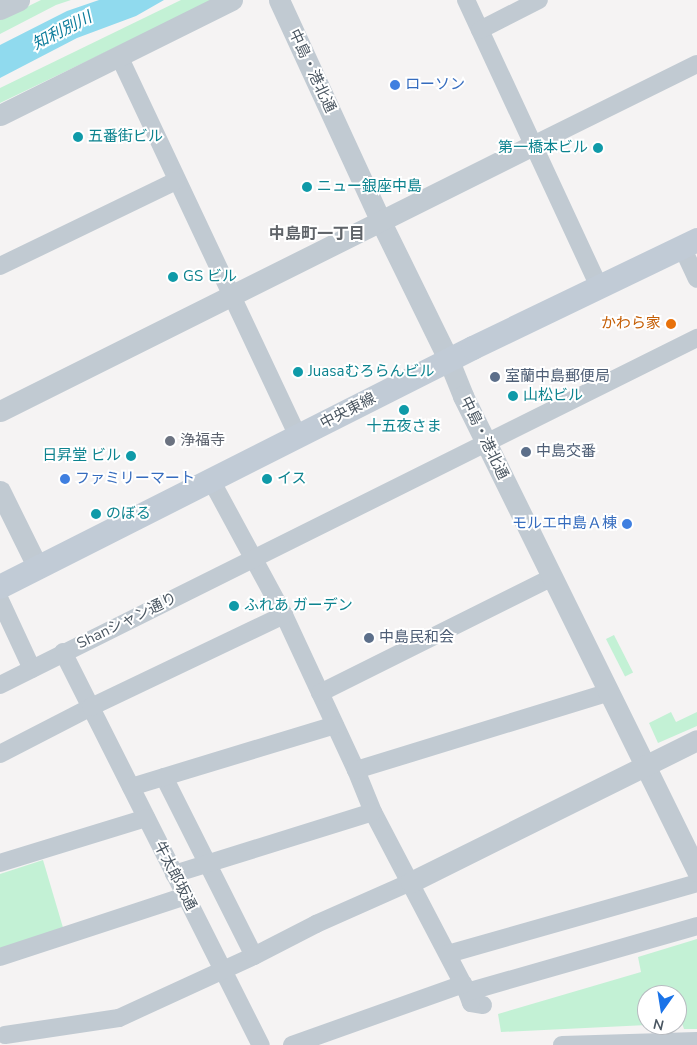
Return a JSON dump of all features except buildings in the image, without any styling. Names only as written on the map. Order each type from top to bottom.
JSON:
[{"type":"main road","name":"中央東線","points":[[0,587],[298,436],[689,243]]},
{"type":"street","points":[[0,9],[19,0]]},
{"type":"street","points":[[0,115],[232,0]]},
{"type":"street","name":"中島・港北通","points":[[278,0],[381,222],[449,361],[463,396],[645,765],[692,847],[697,872]]},
{"type":"street","points":[[466,0],[599,287]]},
{"type":"street","points":[[480,30],[539,0]]},
{"type":"street","points":[[119,56],[230,296],[298,436]]},
{"type":"street","points":[[0,411],[697,64]]},
{"type":"street","points":[[0,266],[176,181]]},
{"type":"street","points":[[689,243],[697,279]]},
{"type":"street","name":"Shanシャン通り","points":[[0,685],[697,338]]},
{"type":"street","points":[[211,480],[284,615],[356,770],[373,812],[448,954],[471,1003],[484,1005]]},
{"type":"street","points":[[0,491],[38,568]]},
{"type":"street","points":[[320,693],[553,577]]},
{"type":"street","points":[[0,600],[32,669]]},
{"type":"street","points":[[0,754],[90,707],[284,615]]},
{"type":"street","name":"牛太郎坂通","points":[[63,652],[261,1045]]},
{"type":"street","points":[[356,770],[610,692]]},
{"type":"street","points":[[131,787],[335,725]]},
{"type":"street","points":[[5,1035],[119,1018],[254,956],[316,924],[410,882],[697,740]]},
{"type":"street","points":[[164,777],[254,956]]},
{"type":"street","points":[[174,874],[373,812]]},
{"type":"street","points":[[0,863],[146,818]]},
{"type":"street","points":[[448,954],[697,883]]},
{"type":"street","points":[[0,957],[185,896]]},
{"type":"street","points":[[292,1045],[465,988],[697,926]]},
{"type":"street","points":[[562,1045],[697,1041]]},
{"type":"green space","points":[[41,0],[71,0],[56,5],[0,34],[0,20]]},
{"type":"green space","points":[[181,0],[214,0],[0,103],[0,88]]},
{"type":"green space","points":[[614,635],[633,672],[625,677],[606,639]]},
{"type":"green space","points":[[671,712],[676,722],[697,712],[697,726],[658,743],[649,723]]},
{"type":"green space","points":[[43,860],[64,931],[0,950],[0,874]]},
{"type":"green space","points":[[697,939],[697,1029],[687,1029],[687,985],[637,985],[637,1025],[501,1032],[498,1014],[641,972],[638,957]]},
{"type":"water","name":"知利別川","points":[[99,0],[164,0],[136,16],[77,38],[0,78],[0,45],[67,11]]},
{"type":"place","name":"ローソン","points":[[395,85]]},
{"type":"place","name":"五番街ビル","points":[[78,137]]},
{"type":"place","name":"第一橋本ビル","points":[[598,148]]},
{"type":"place","name":"ニュー銀座中島","points":[[307,187]]},
{"type":"place","name":"GS ビル","points":[[173,277]]},
{"type":"place","name":"かわら家","points":[[671,324]]},
{"type":"place","name":"Juasaむろらんビル","points":[[298,372]]},
{"type":"place","name":"室蘭中島郵便局","points":[[495,377]]},
{"type":"place","name":"山松ビル","points":[[513,396]]},
{"type":"place","name":"十五夜さま","points":[[404,410]]},
{"type":"place","name":"浄福寺","points":[[170,441]]},
{"type":"place","name":"中島交番","points":[[526,452]]},
{"type":"place","name":"日昇堂 ビル","points":[[131,456]]},
{"type":"place","name":"ファミリーマート","points":[[65,479]]},
{"type":"place","name":"イス","points":[[267,479]]},
{"type":"place","name":"のぼる","points":[[96,514]]},
{"type":"place","name":"モルエ中島Ａ棟","points":[[627,524]]},
{"type":"place","name":"ふれあ ガーデン","points":[[234,606]]},
{"type":"place","name":"中島民和会","points":[[369,638]]},
{"type":"district","name":"中島町一丁目","points":[[317,234]]}]
